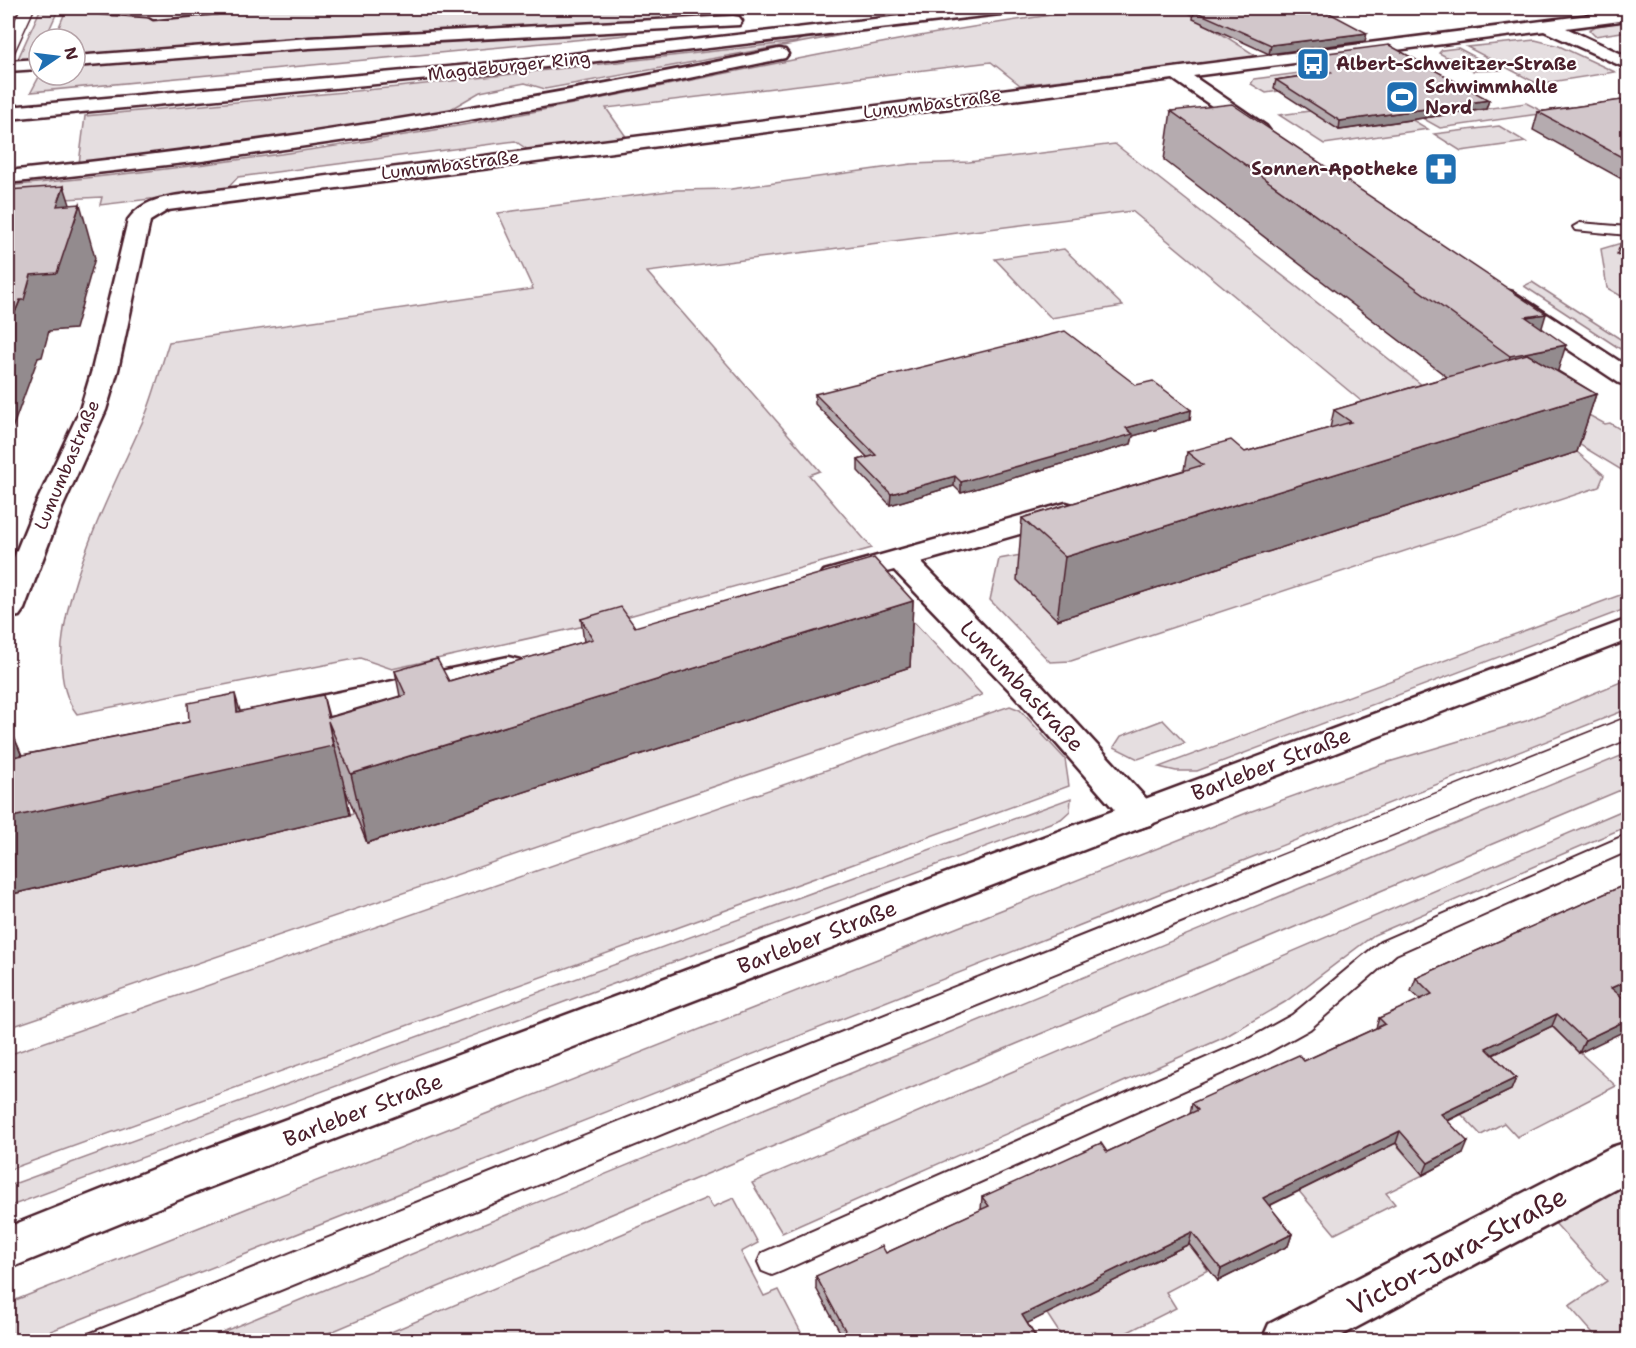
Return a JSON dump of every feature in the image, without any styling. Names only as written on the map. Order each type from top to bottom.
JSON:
[{"type":"main road","points":[[153,14],[217,8]]},
{"type":"main road","name":"Magdeburger Ring","points":[[8,113],[58,103],[925,8]]},
{"type":"main road","name":"Magdeburger Ring","points":[[8,102],[58,103],[481,69],[1009,8]]},
{"type":"main road","points":[[1176,73],[1629,15]]},
{"type":"main road","points":[[8,177],[233,152],[455,118],[711,69],[933,22],[943,16]]},
{"type":"main road","points":[[87,60],[309,42],[761,20],[822,20]]},
{"type":"main road","points":[[1545,25],[1629,64]]},
{"type":"main road","points":[[8,66],[27,64]]},
{"type":"main road","points":[[1176,73],[1277,142]]},
{"type":"main road","name":"Lumumbastraße","points":[[8,609],[48,508],[93,410],[105,370],[139,220],[144,213],[157,206],[187,200],[643,140],[1176,73]]},
{"type":"main road","points":[[1492,288],[1629,378]]},
{"type":"main road","points":[[809,584],[1093,504]]},
{"type":"main road","name":"Lumumbastraße","points":[[901,559],[1026,688],[1140,815]]},
{"type":"main road","name":"Barleber Straße","points":[[8,1248],[178,1179],[1629,629]]},
{"type":"main road","points":[[255,720],[488,672],[533,660]]},
{"type":"main road","name":"Victor-Jara-Straße","points":[[1286,1341],[1629,1161]]},
{"type":"lane","points":[[93,8],[153,14]]},
{"type":"lane","points":[[1580,227],[1629,231]]},
{"type":"lane","points":[[772,1262],[1256,1047],[1301,1022],[1398,943],[1629,842]]},
{"type":"shaded area","points":[[41,8],[59,8],[50,27],[32,27]]},
{"type":"shaded area","points":[[84,8],[94,13],[112,16],[160,16],[245,8],[827,8],[732,15],[315,36],[87,55],[87,27],[59,27],[66,10]]},
{"type":"shaded area","points":[[1103,8],[1181,8],[1258,57],[1020,85],[991,62],[606,108],[627,138],[528,150],[515,141],[238,177],[226,190],[100,205],[102,197],[8,202],[8,186],[206,164],[402,136],[888,42]]},
{"type":"shaded area","points":[[1628,21],[1628,31],[1595,36],[1589,30],[1596,26]]},
{"type":"shaded area","points":[[632,30],[627,35],[87,87],[87,64],[306,47]]},
{"type":"shaded area","points":[[848,34],[545,89],[525,83],[480,92],[442,114],[270,141],[79,164],[85,116],[398,87],[796,42],[801,39]]},
{"type":"shaded area","points":[[27,39],[27,60],[17,61]]},
{"type":"shaded area","points":[[1535,40],[1559,46],[1615,72],[1538,84],[1467,47]]},
{"type":"shaded area","points":[[1458,48],[1500,70],[1473,71],[1439,53],[1442,50]]},
{"type":"shaded area","points":[[1369,64],[1275,88],[1279,91],[1266,93],[1251,84],[1254,79]]},
{"type":"shaded area","points":[[34,87],[83,87],[31,92]]},
{"type":"shaded area","points":[[1526,103],[1546,113],[1440,128],[1422,118]]},
{"type":"shaded area","points":[[1310,111],[1411,119],[1428,129],[1324,144],[1279,115]]},
{"type":"shaded area","points":[[1499,126],[1526,142],[1461,151],[1434,134]]},
{"type":"shaded area","points":[[1115,144],[1436,396],[1366,405],[1132,211],[647,272],[820,471],[809,475],[872,548],[629,616],[392,669],[360,658],[77,714],[64,685],[62,649],[68,608],[97,523],[149,407],[169,342],[533,289],[498,213],[677,190],[731,189],[911,164],[969,162]]},
{"type":"shaded area","points":[[1628,241],[1618,255],[1628,260],[1628,300],[1607,288],[1601,249]]},
{"type":"shaded area","points":[[1064,249],[1123,306],[1051,318],[995,259]]},
{"type":"shaded area","points":[[1532,282],[1628,344],[1628,354],[1524,286]]},
{"type":"shaded area","points":[[1585,413],[1605,424],[1610,423],[1628,434],[1628,474],[1547,425]]},
{"type":"shaded area","points":[[1577,452],[1604,475],[1599,487],[1071,661],[1050,662],[990,600],[999,559]]},
{"type":"shaded area","points":[[1628,592],[1628,608],[1197,771],[1176,771],[1159,767]]},
{"type":"shaded area","points":[[890,610],[915,623],[982,695],[8,1028],[8,895],[355,813],[367,842]]},
{"type":"shaded area","points":[[1628,679],[1628,709],[28,1340],[8,1340],[8,1303],[1249,812],[1382,764],[1526,721]]},
{"type":"shaded area","points":[[1010,706],[1020,710],[1065,759],[1069,786],[8,1170],[8,1055]]},
{"type":"shaded area","points":[[1163,720],[1185,743],[1138,759],[1114,747],[1121,736]]},
{"type":"shaded area","points":[[1628,753],[1628,787],[312,1340],[203,1340]]},
{"type":"shaded area","points":[[1071,798],[1070,811],[1061,819],[8,1207],[8,1186]]},
{"type":"shaded area","points":[[1628,808],[1628,826],[1374,935],[1285,1002],[1225,1037],[782,1233],[752,1183]]},
{"type":"shaded area","points":[[1551,1026],[1616,1086],[1517,1137],[1504,1123],[1481,1135],[1461,1114],[1510,1090],[1481,1060]]},
{"type":"shaded area","points":[[1395,1143],[1423,1175],[1386,1193],[1395,1204],[1335,1234],[1298,1190]]},
{"type":"shaded area","points":[[1628,1185],[1628,1340],[1599,1340],[1569,1306],[1607,1281],[1554,1222]]},
{"type":"shaded area","points":[[707,1198],[713,1207],[734,1198],[758,1243],[741,1252],[764,1296],[779,1290],[805,1340],[372,1340]]},
{"type":"shaded area","points":[[1189,1244],[1208,1270],[1166,1292],[1176,1308],[1112,1340],[1101,1340],[1095,1332],[1077,1340],[1064,1340],[1047,1314]]},
{"type":"building","points":[[1199,8],[1320,8],[1367,33],[1271,45],[1194,11]]},
{"type":"building","name":"Schwimmhalle Nord","points":[[1389,45],[1489,100],[1340,121],[1276,80],[1331,72],[1297,57]]},
{"type":"building","points":[[1629,99],[1629,161],[1538,112]]},
{"type":"building","points":[[1232,104],[1546,314],[1526,317],[1566,345],[1510,356],[1171,111]]},
{"type":"building","points":[[64,186],[57,206],[80,204],[57,273],[31,275],[24,300],[20,300],[8,329],[8,190]]},
{"type":"building","points":[[1065,331],[1136,385],[1153,381],[1191,410],[1126,428],[1133,434],[961,482],[955,476],[891,494],[858,460],[876,455],[815,394]]},
{"type":"building","points":[[1527,354],[1596,394],[1065,557],[1022,518],[1203,465],[1187,452],[1231,440],[1245,452],[1351,422],[1334,410]]},
{"type":"building","points":[[874,558],[913,601],[351,774],[328,721],[333,746],[8,818],[8,738],[14,737],[13,757],[189,722],[188,703],[235,694],[237,712],[323,695],[328,718],[406,695],[395,671],[437,659],[449,681],[593,639],[581,619],[621,607],[635,627]]},
{"type":"building","points":[[1629,883],[1629,980],[1611,988],[1629,1003],[1629,1019],[1585,1040],[1557,1014],[1486,1048],[1516,1078],[1441,1114],[1468,1142],[1428,1163],[1400,1131],[1263,1198],[1292,1234],[1221,1269],[1192,1232],[1022,1315],[1038,1341],[851,1341],[816,1276],[882,1246],[886,1253],[989,1206],[982,1197],[1101,1143],[1107,1152],[1198,1110],[1192,1103],[1299,1055],[1304,1061],[1385,1024],[1379,1018],[1432,994],[1416,978]]},
{"type":"tram line","points":[[8,35],[20,8]]},
{"type":"tram line","points":[[8,67],[35,8]]},
{"type":"tram line","points":[[1260,863],[1628,716]]},
{"type":"tram line","points":[[1326,863],[1628,740]]},
{"type":"tram line","points":[[71,1340],[1264,862]]},
{"type":"tram line","points":[[161,1340],[1330,862]]},
{"type":"place","name":"Albert-Schweitzer-Straße","points":[[1313,64]]},
{"type":"place","name":"Schwimmhalle Nord","points":[[1402,97]]},
{"type":"place","name":"Sonnen-Apotheke","points":[[1441,169]]}]
